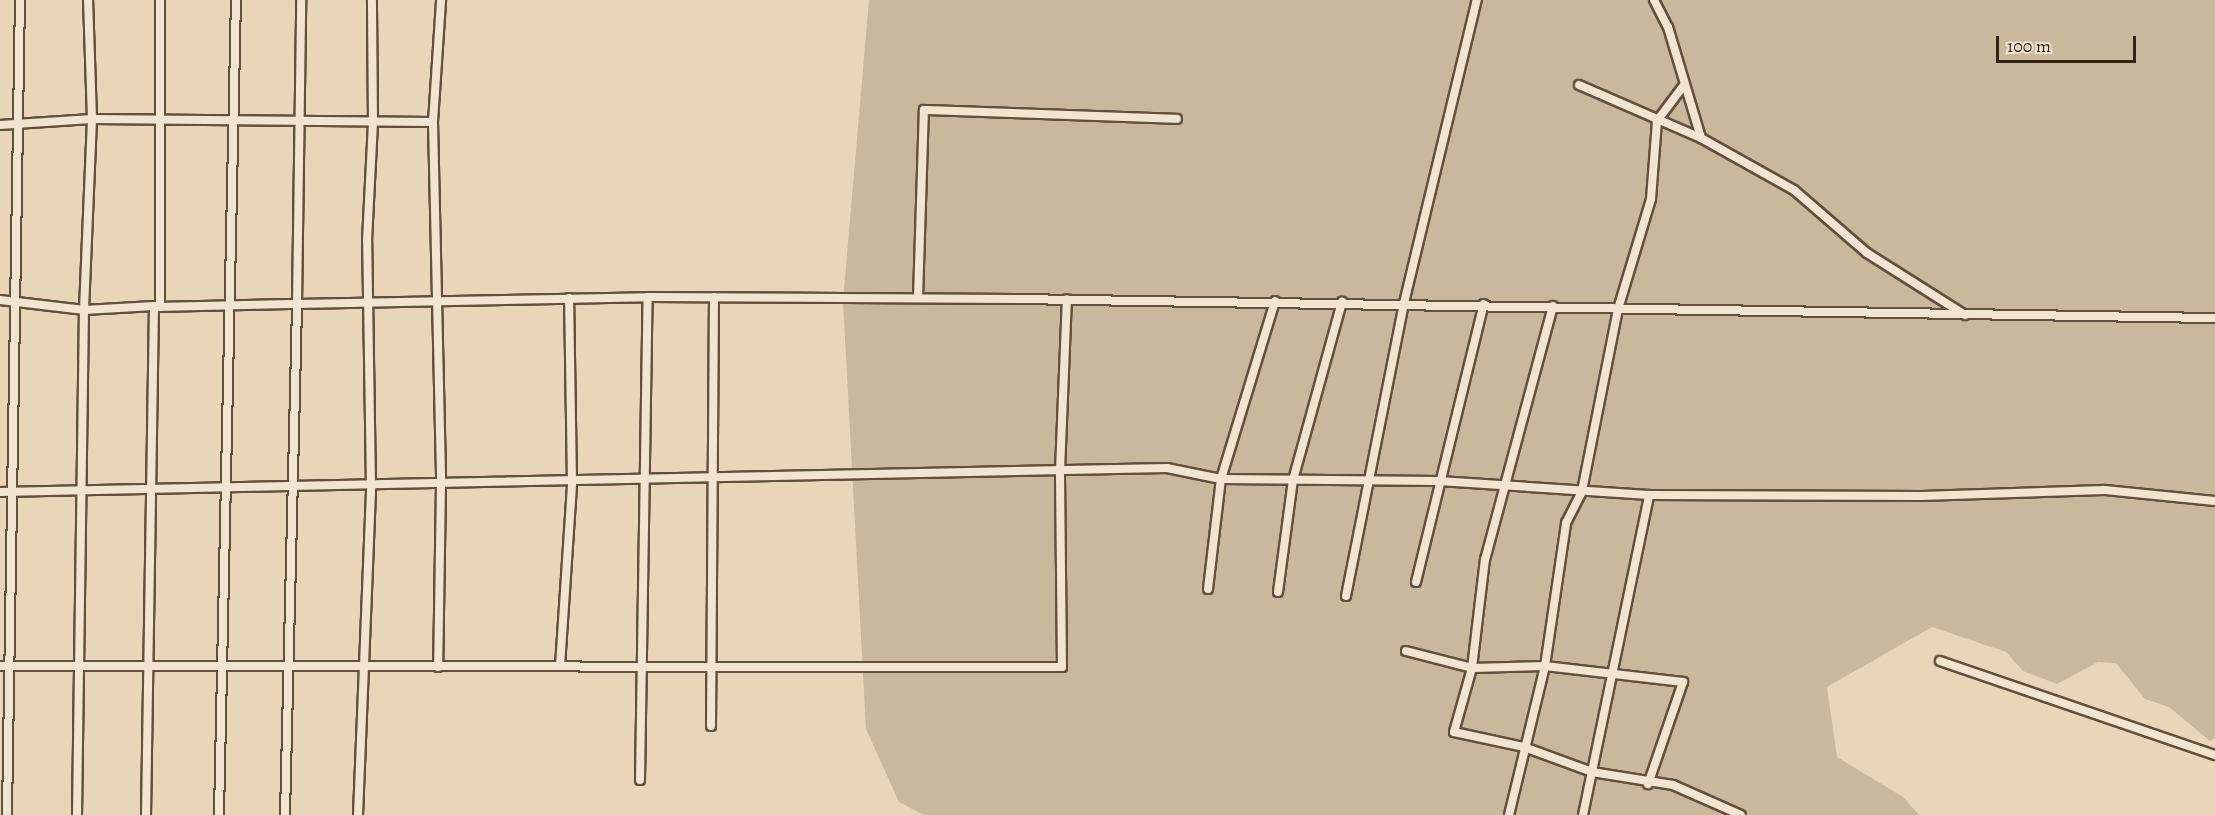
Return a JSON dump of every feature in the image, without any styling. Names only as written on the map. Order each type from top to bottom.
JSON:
[{"type":"street","points":[[7,815],[12,667],[4,492],[20,123],[20,0]]},
{"type":"street","points":[[77,815],[84,310],[92,119],[88,0]]},
{"type":"street","points":[[146,815],[151,488],[161,119],[160,0]]},
{"type":"street","points":[[219,815],[226,667],[223,488],[236,0]]},
{"type":"street","points":[[285,815],[292,669],[302,121],[301,0]]},
{"type":"street","points":[[358,815],[371,486],[369,303],[374,122],[372,0]]},
{"type":"street","points":[[438,667],[441,485],[433,122],[441,0]]},
{"type":"street","points":[[1346,596],[1365,483],[1404,303],[1477,0]]},
{"type":"street","points":[[1654,0],[1701,138]]},
{"type":"street","points":[[1579,85],[1657,121],[1701,138],[1794,190],[1867,252],[1966,315]]},
{"type":"street","points":[[1509,815],[1545,666],[1566,523],[1582,491],[1618,309],[1651,199],[1657,121],[1684,85]]},
{"type":"street","points":[[918,298],[924,110],[1177,119]]},
{"type":"street","points":[[0,125],[92,119],[433,122]]},
{"type":"street","points":[[0,300],[12,299],[84,310],[229,302],[297,304],[648,297],[1067,299],[1484,304],[1618,309],[2215,318]]},
{"type":"street","points":[[640,780],[642,483],[648,297]]},
{"type":"street","points":[[711,726],[716,481],[714,297]]},
{"type":"street","points":[[560,666],[572,484],[569,298]]},
{"type":"street","points":[[0,666],[149,664],[292,669],[560,666],[1062,667],[1060,471],[1067,299]]},
{"type":"street","points":[[1208,589],[1221,479],[1275,302]]},
{"type":"street","points":[[1278,592],[1293,480],[1342,302]]},
{"type":"street","points":[[1416,582],[1484,304]]},
{"type":"street","points":[[1552,306],[1508,486],[1485,560],[1472,668],[1454,732],[1524,747],[1592,772],[1648,784],[1673,785],[1742,815]]},
{"type":"street","points":[[4,492],[83,488],[642,483],[1167,468],[1221,479],[1365,483],[1439,481],[1649,495],[1921,496],[2103,490],[2215,501]]},
{"type":"street","points":[[1583,815],[1610,673],[1649,495]]},
{"type":"street","points":[[1406,651],[1472,668],[1545,666],[1683,682],[1648,784]]},
{"type":"street","points":[[1940,661],[2215,754]]},
{"type":"shaded area","points":[[869,0],[2215,0],[2215,738],[2210,741],[2169,707],[2145,699],[2116,663],[2098,662],[2057,684],[2023,671],[2006,652],[1932,627],[1827,687],[1837,757],[1903,797],[1919,815],[924,815],[899,802],[866,729],[843,301]]}]
